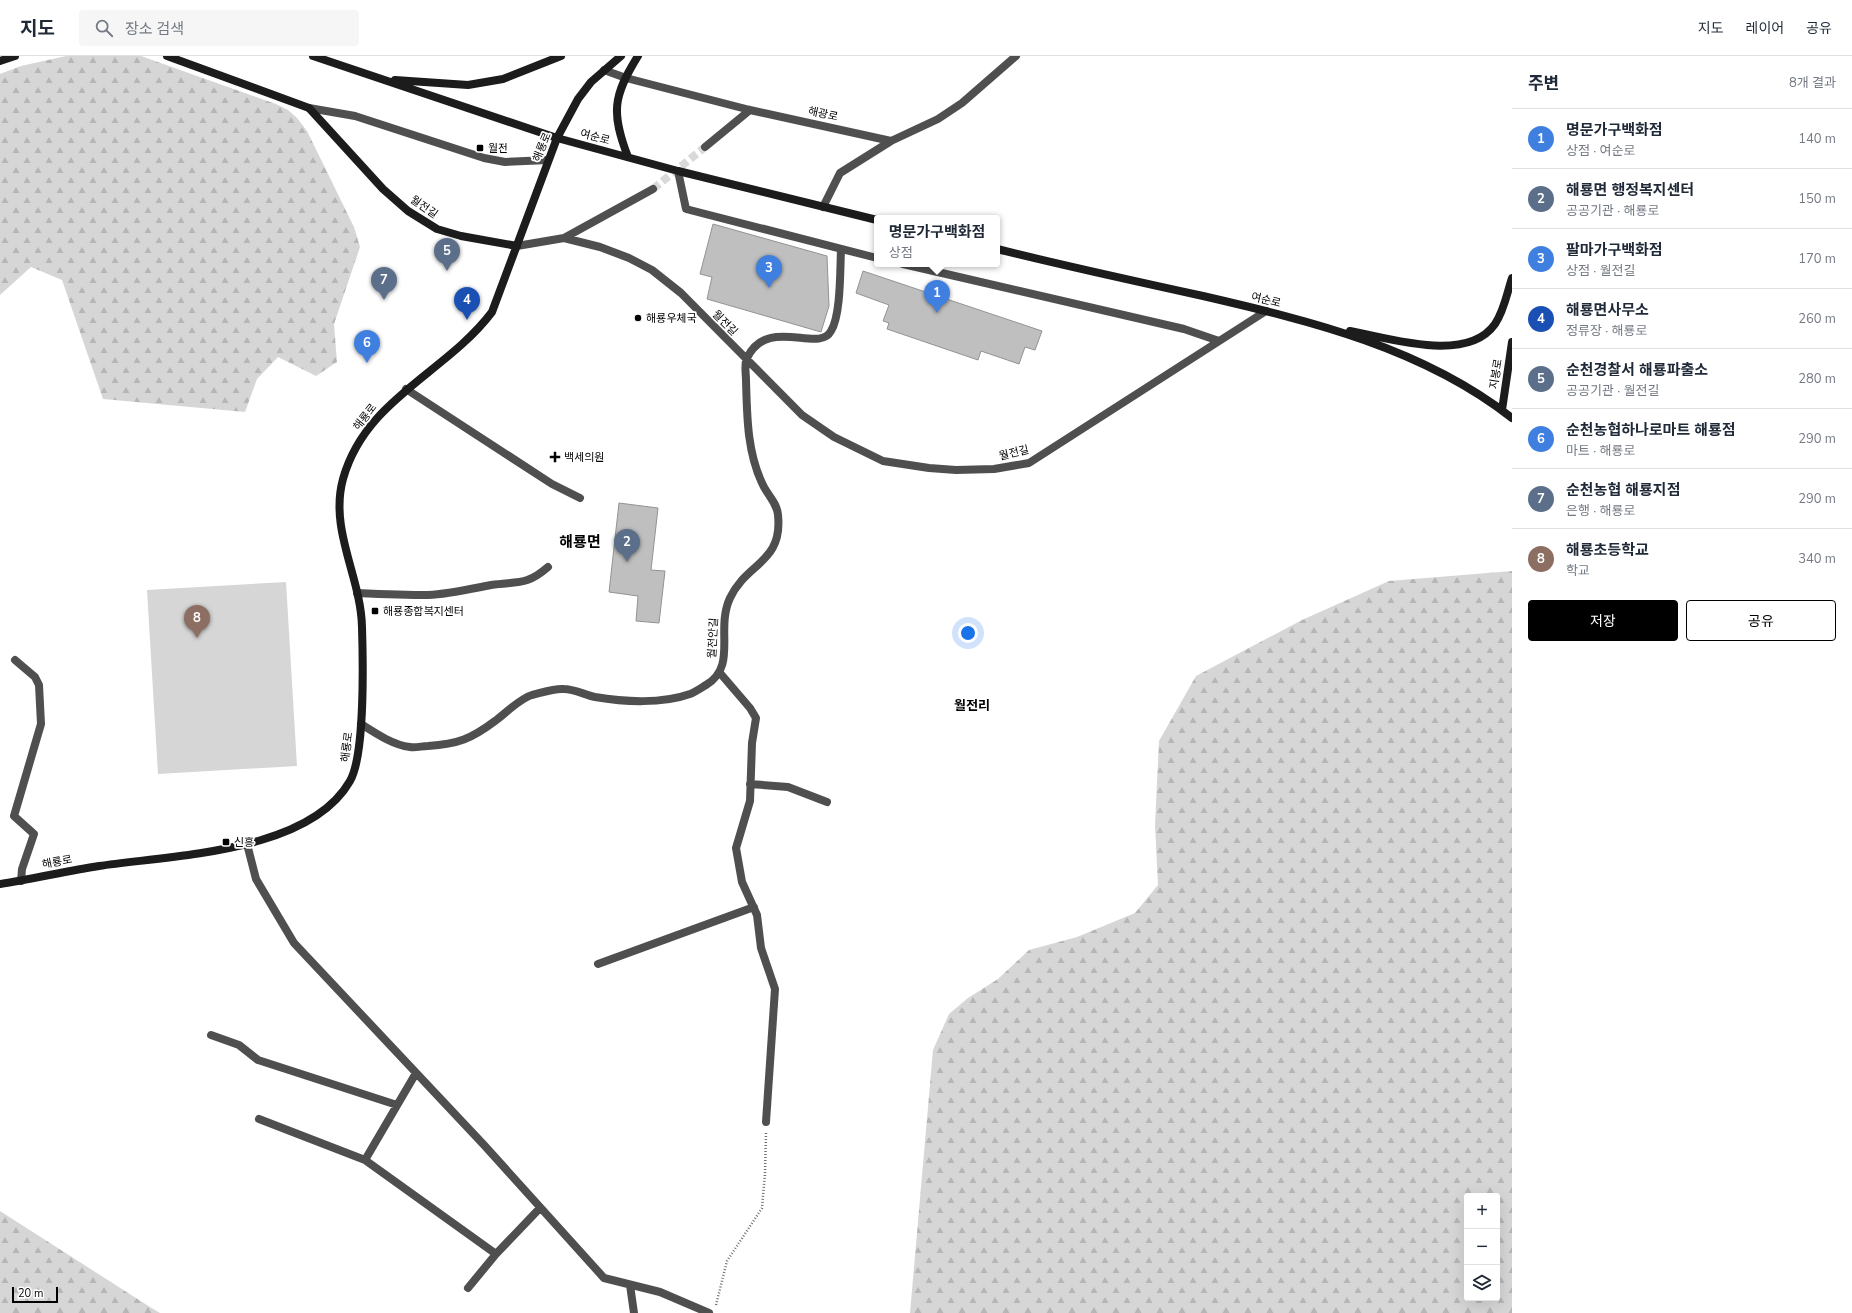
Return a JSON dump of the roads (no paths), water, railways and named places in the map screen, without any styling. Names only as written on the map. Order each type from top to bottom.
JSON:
[{"type":"main road","points":[[0,61],[14,56]]},
{"type":"main road","name":"월전길","points":[[167,56],[309,108],[383,189],[408,211],[436,229],[461,236],[517,246]]},
{"type":"main road","name":"여순로","points":[[313,56],[557,138],[678,171],[874,219]]},
{"type":"main road","points":[[382,79],[468,85],[503,79],[561,56]]},
{"type":"main road","name":"해룡로","points":[[0,884],[69,871],[211,852],[247,844],[277,835],[304,823],[323,811],[338,797],[350,782],[356,766],[361,724],[362,626],[357,593],[340,521],[340,498],[343,480],[352,457],[368,428],[396,397],[479,330],[492,312],[557,138],[578,99],[604,70],[621,56]]},
{"type":"main road","points":[[628,157],[619,134],[616,116],[617,103],[626,78],[638,56]]},
{"type":"main road","name":"여순로","points":[[1000,250],[1266,311],[1315,324],[1385,347],[1444,373],[1512,418]]},
{"type":"main road","points":[[1315,324],[1428,346],[1463,343],[1477,338],[1489,331],[1495,323],[1512,278]]},
{"type":"main road","name":"지봉로","points":[[1502,410],[1512,342]]},
{"type":"street","points":[[823,207],[840,173],[891,141],[938,119],[962,103],[1016,56]]},
{"type":"street","name":"해광로","points":[[604,70],[626,78],[750,110],[891,141]]},
{"type":"street","points":[[309,108],[355,116],[484,158],[505,162],[548,160]]},
{"type":"street","points":[[705,147],[750,110]]},
{"type":"street","points":[[678,171],[686,209],[874,257]]},
{"type":"street","points":[[564,238],[653,189]]},
{"type":"street","name":"월전길","points":[[517,246],[564,238],[600,246],[629,258],[652,270],[681,293],[802,415],[834,438],[883,461],[929,468],[956,470],[994,469],[1029,463],[1050,451],[1266,311]]},
{"type":"street","points":[[746,359],[757,344],[766,339],[778,336],[816,339],[823,338],[830,334],[836,319],[841,250]]},
{"type":"street","points":[[916,267],[1184,329],[1219,341]]},
{"type":"street","name":"월전안길","points":[[361,724],[384,738],[409,747],[454,744],[478,734],[529,696],[564,689],[595,697],[656,701],[691,694],[714,680],[720,673],[724,660],[723,620],[730,597],[745,577],[772,553],[777,542],[779,526],[778,513],[775,503],[762,485],[752,451],[747,412],[746,359]]},
{"type":"street","points":[[406,389],[552,484],[580,498]]},
{"type":"street","points":[[357,593],[428,595],[457,592],[493,585],[523,582],[536,578],[548,567]]},
{"type":"street","points":[[15,660],[35,677],[39,685],[41,724],[14,816],[34,834],[22,869],[21,881]]},
{"type":"street","points":[[720,673],[750,708],[756,718],[752,743],[750,801],[736,848],[742,882],[757,914],[761,948],[775,989],[766,1122]]},
{"type":"street","points":[[750,784],[788,787],[827,802]]},
{"type":"street","points":[[247,844],[256,879],[294,943],[416,1073],[604,1278],[660,1292],[709,1313]]},
{"type":"street","points":[[598,964],[754,907]]},
{"type":"street","points":[[211,1035],[239,1045],[258,1060],[397,1106]]},
{"type":"street","points":[[365,1160],[416,1073]]},
{"type":"street","points":[[259,1119],[365,1160],[496,1254]]},
{"type":"street","points":[[468,1288],[496,1254],[540,1208]]},
{"type":"street","points":[[630,1285],[634,1313]]},
{"type":"tunnel","points":[[653,189],[705,147]]},
{"type":"place","name":"월전","points":[[480,148]]},
{"type":"place","name":"순천경찰서 해룡파출소","points":[[447,271]]},
{"type":"place","name":"팔마가구백화점","points":[[769,288]]},
{"type":"place","name":"순천농협 해룡지점","points":[[384,300]]},
{"type":"place","name":"명문가구백화점","points":[[937,313]]},
{"type":"place","name":"해룡우체국","points":[[638,318]]},
{"type":"place","name":"해룡면사무소","points":[[467,320]]},
{"type":"place","name":"순천농협하나로마트 해룡점","points":[[367,363]]},
{"type":"place","name":"백세의원","points":[[555,457]]},
{"type":"place","name":"해룡면 행정복지센터","points":[[627,562]]},
{"type":"place","name":"해룡종합복지센터","points":[[375,611]]},
{"type":"place","name":"해룡초등학교","points":[[197,638]]},
{"type":"place","name":"신흥","points":[[226,842]]},
{"type":"district","name":"해룡면","points":[[580,542]]},
{"type":"district","name":"월전리","points":[[972,706]]}]
